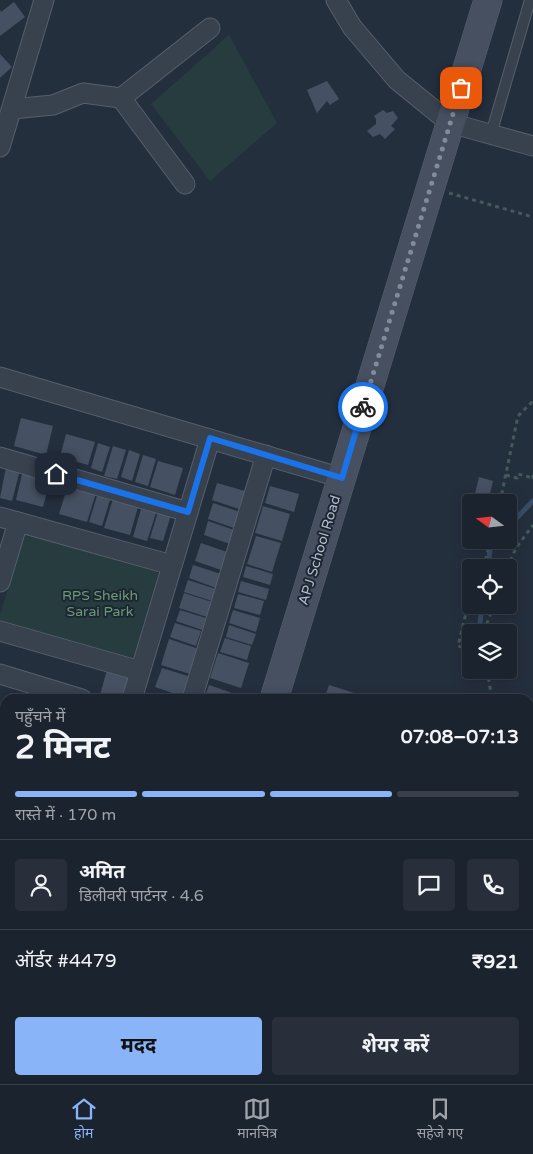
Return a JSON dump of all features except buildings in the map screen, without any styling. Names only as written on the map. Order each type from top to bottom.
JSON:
[{"type":"street","points":[[0,147],[44,0]]},
{"type":"street","points":[[336,0],[352,26],[397,80],[450,123],[533,146]]},
{"type":"street","name":"APJ School Road","points":[[276,694],[488,0]]},
{"type":"street","points":[[12,109],[53,105],[83,93],[121,98],[210,28]]},
{"type":"street","points":[[121,98],[184,184]]},
{"type":"street","points":[[0,377],[342,478]]},
{"type":"street","points":[[133,694],[210,438]]},
{"type":"street","points":[[194,694],[266,455]]},
{"type":"street","points":[[0,458],[188,512]]},
{"type":"street","points":[[0,582],[9,519],[172,565]]},
{"type":"street","points":[[0,631],[140,671]]},
{"type":"street","points":[[0,674],[66,694]]},
{"type":"lane","points":[[491,134],[530,0]]},
{"type":"path","points":[[431,188],[533,217]]},
{"type":"path","points":[[502,494],[518,416],[532,403]]},
{"type":"path","points":[[506,475],[517,478],[518,474],[533,478]]},
{"type":"path","points":[[511,559],[516,548],[533,525]]},
{"type":"path","points":[[462,629],[458,646],[462,647]]},
{"type":"path","points":[[489,679],[491,694]]},
{"type":"green space","points":[[229,35],[277,123],[210,181],[151,104]]},
{"type":"green space","name":"RPS Sheikh Sarai Park","points":[[24,535],[159,571],[133,659],[0,622],[0,615]]},
{"type":"waterway","points":[[518,517],[533,501]]},
{"type":"waterway","points":[[489,559],[490,549]]},
{"type":"waterway","points":[[480,624],[481,614]]},
{"type":"way so far","points":[[363,407],[461,88]]},
{"type":"route","points":[[56,474],[188,512],[210,438],[342,478],[363,407]]}]
